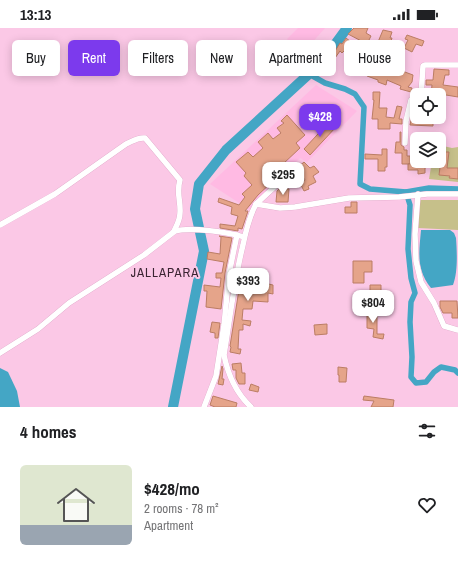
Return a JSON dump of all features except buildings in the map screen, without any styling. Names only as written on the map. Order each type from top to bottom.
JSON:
[{"type":"street","points":[[421,88],[423,66],[458,65]]},
{"type":"street","points":[[405,143],[410,103]]},
{"type":"street","points":[[0,225],[55,194],[126,144],[138,138],[145,138],[180,180],[177,190],[180,211],[174,232]]},
{"type":"street","points":[[252,407],[241,397],[234,385],[225,363],[224,355],[237,269],[251,214],[256,204],[283,179]]},
{"type":"street","points":[[256,204],[280,208],[349,198],[399,197],[418,194],[458,194]]},
{"type":"street","points":[[418,194],[415,234],[416,261],[421,282],[434,304],[444,326],[458,330]]},
{"type":"street","points":[[0,353],[38,329],[69,303],[144,255],[174,232],[181,230],[215,231],[244,237]]},
{"type":"street","points":[[204,407],[216,376],[224,325],[229,274],[237,235]]},
{"type":"shaded area","points":[[298,28],[325,28],[314,40],[287,39]]},
{"type":"shaded area","points":[[316,85],[357,111],[307,162],[300,158],[250,210],[210,184]]},
{"type":"shaded area","points":[[446,147],[458,147],[458,182],[429,179],[431,168],[446,168]]},
{"type":"shaded area","points":[[420,200],[458,200],[458,230],[418,228]]},
{"type":"water","points":[[421,230],[450,230],[454,233],[456,238],[457,262],[453,285],[431,288],[426,281],[420,260]]},
{"type":"water","points":[[0,368],[8,372],[17,391],[20,407],[0,407]]},
{"type":"waterway","points":[[173,407],[204,251],[195,209],[199,184],[226,150],[322,62],[347,28]]},
{"type":"waterway","points":[[313,76],[325,83],[345,89],[355,94],[364,107],[360,184],[370,189],[406,192],[410,205],[408,249],[411,278],[415,293],[411,302],[410,322],[412,357],[411,377],[416,383],[426,382],[434,372],[441,367],[455,370],[458,373]]},
{"type":"waterway","points":[[406,192],[429,188],[458,189]]},
{"type":"district","name":"JALLAPARA","points":[[165,272]]}]
